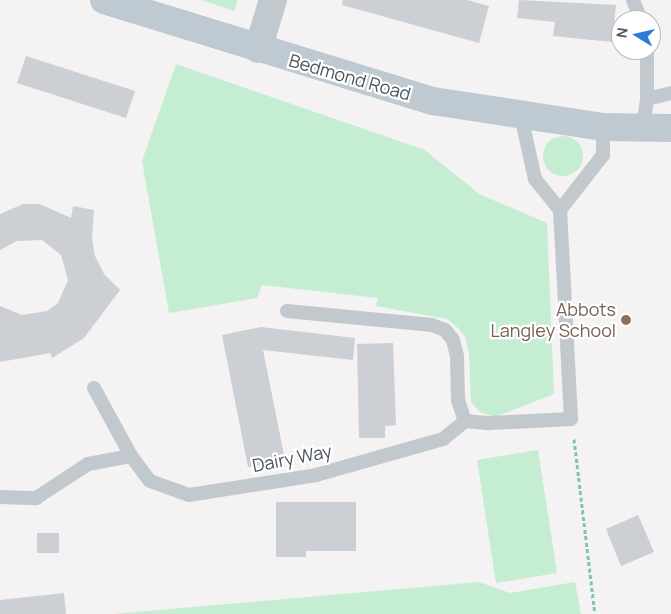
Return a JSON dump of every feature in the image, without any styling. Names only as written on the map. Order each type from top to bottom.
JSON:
[{"type":"street","name":"Bedmond Road","points":[[104,0],[258,49],[433,101],[521,116],[603,127],[671,128]]},
{"type":"street","points":[[258,49],[273,0]]},
{"type":"lane","points":[[643,128],[647,99],[647,60]]},
{"type":"lane","points":[[647,99],[671,93]]},
{"type":"lane","points":[[287,311],[432,325],[445,330],[453,340],[457,356],[458,400],[465,420],[490,423],[572,419],[560,210],[535,178],[521,116]]},
{"type":"lane","points":[[560,210],[603,155],[603,127]]},
{"type":"lane","name":"Dairy Way","points":[[94,388],[132,456],[150,481],[188,495],[316,475],[443,439],[465,420]]},
{"type":"lane","points":[[0,497],[36,498],[88,464],[132,456]]},
{"type":"path","points":[[572,419],[595,614]]},
{"type":"green space","points":[[202,0],[238,0],[234,11]]},
{"type":"green space","points":[[176,64],[425,150],[479,194],[547,223],[554,394],[495,417],[480,412],[471,402],[469,354],[465,336],[457,327],[447,319],[376,306],[378,298],[262,285],[257,298],[169,313],[142,161]]},
{"type":"green space","points":[[563,136],[577,142],[583,156],[577,170],[563,176],[549,170],[543,156],[549,142]]},
{"type":"green space","points":[[538,450],[557,573],[496,583],[477,460]]},
{"type":"green space","points":[[479,582],[510,593],[575,582],[581,614],[114,614]]},
{"type":"building","points":[[343,0],[467,0],[489,6],[479,43],[342,5]]},
{"type":"building","points":[[519,0],[616,5],[615,10],[611,10],[611,42],[553,36],[555,22],[517,18]]},
{"type":"building","points":[[26,56],[135,91],[126,118],[17,83]]},
{"type":"building","points":[[23,204],[40,204],[71,218],[73,206],[94,210],[92,239],[95,256],[104,274],[120,290],[84,338],[52,358],[50,353],[0,362],[0,306],[22,315],[47,311],[58,303],[68,280],[61,255],[42,240],[17,241],[0,250],[0,214]]},
{"type":"building","points":[[261,327],[355,338],[353,360],[263,350],[285,460],[248,467],[222,335]]},
{"type":"building","points":[[393,343],[396,425],[385,426],[385,438],[359,438],[357,344]]},
{"type":"building","points":[[276,502],[356,502],[356,551],[306,551],[306,557],[276,557]]},
{"type":"building","points":[[638,515],[654,552],[621,566],[606,529]]},
{"type":"building","points":[[37,533],[59,533],[59,553],[37,553]]},
{"type":"building","points":[[64,593],[66,614],[0,614],[0,600]]},
{"type":"place","name":"Abbots Langley School","points":[[626,320]]}]
